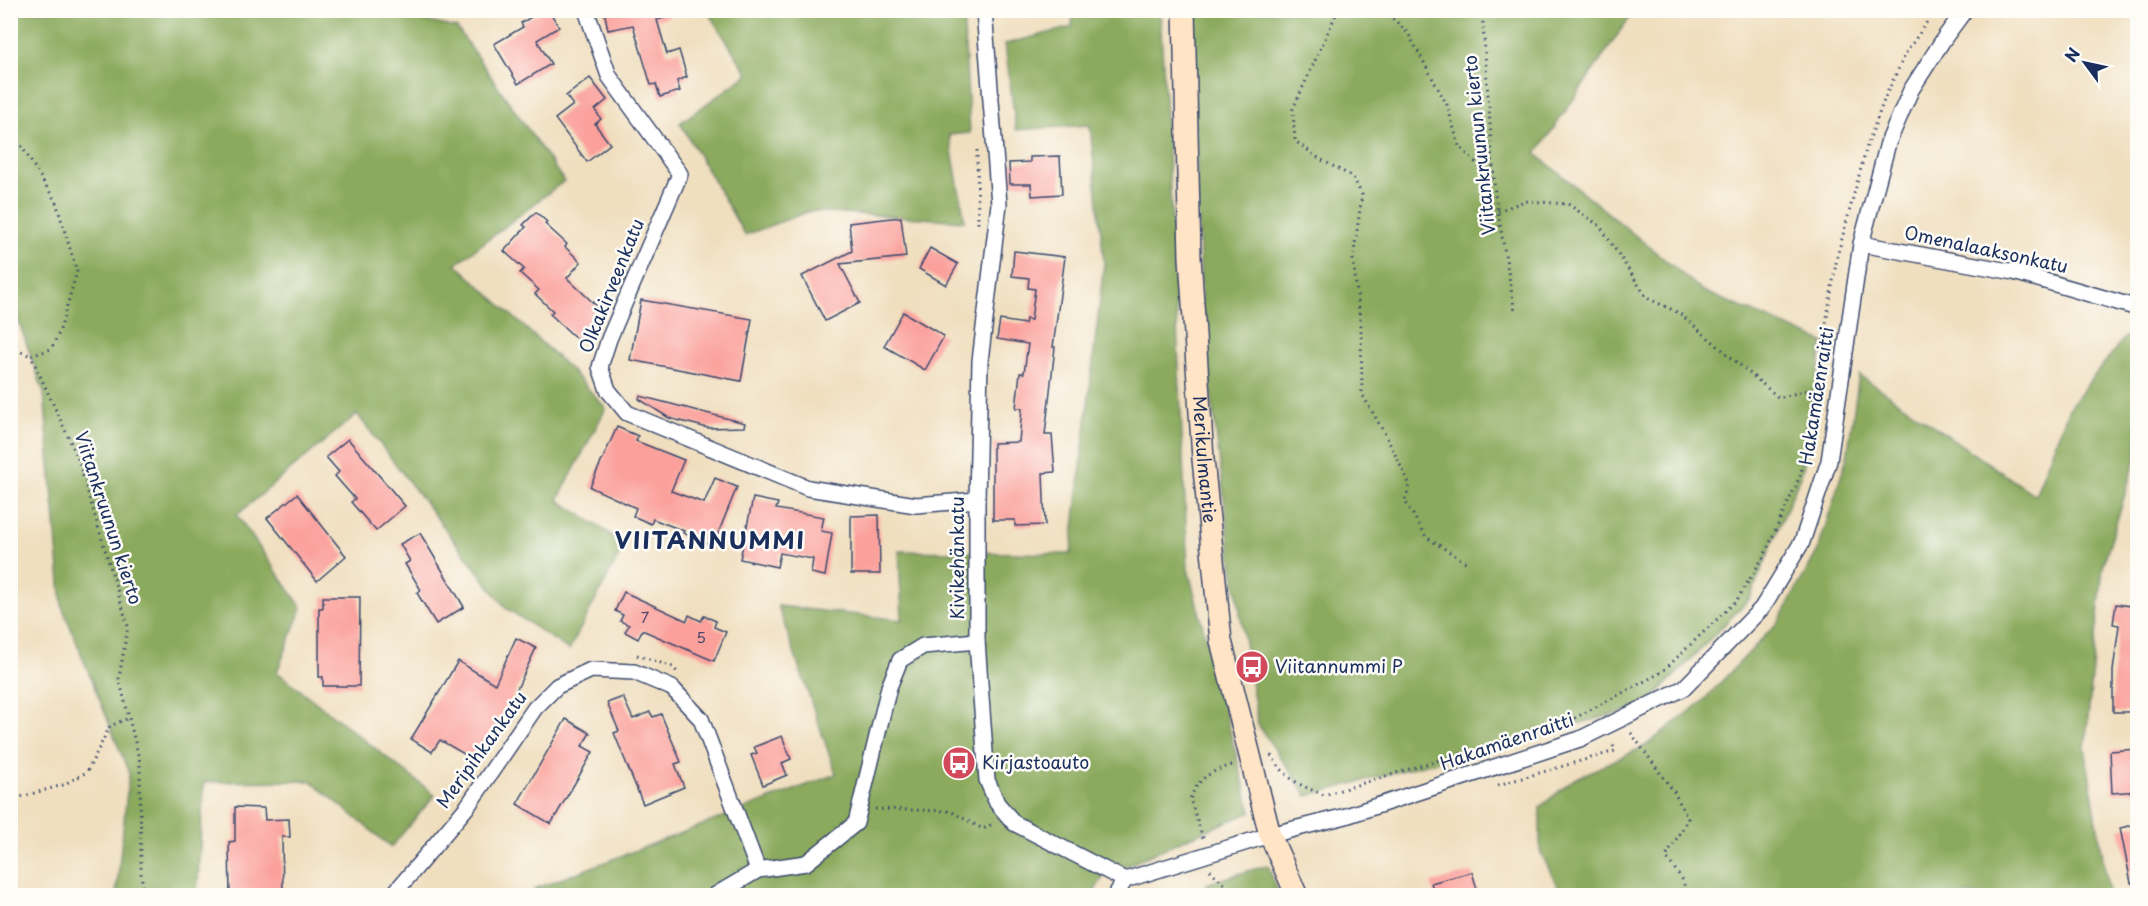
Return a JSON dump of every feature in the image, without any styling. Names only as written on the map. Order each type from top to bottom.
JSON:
[{"type":"street","name":"Olkakirveenkatu","points":[[585,10],[609,76],[680,174],[609,339],[600,367],[608,390],[627,413],[808,488],[916,506],[977,500]]},
{"type":"street","name":"Kivikehänkatu","points":[[984,10],[999,204],[980,361],[977,500],[977,641],[987,780],[998,803],[1014,823],[1125,880]]},
{"type":"street","name":"Merikulmantie","points":[[1184,10],[1190,257],[1203,459],[1221,640],[1270,835],[1297,896]]},
{"type":"street","name":"Hakamäenraitti","points":[[1270,835],[1346,816],[1580,739],[1683,688],[1762,608],[1802,542],[1829,461],[1861,244],[1888,143],[1911,90],[1965,10]]},
{"type":"street","name":"Omenalaaksonkatu","points":[[1861,244],[2014,272],[2138,308]]},
{"type":"street","points":[[714,896],[758,870],[806,863],[856,823],[889,687],[900,660],[923,646],[977,641]]},
{"type":"street","name":"Meripihkankatu","points":[[392,896],[467,807],[535,708],[557,686],[591,670],[634,672],[672,688],[701,719],[758,870]]},
{"type":"street","points":[[1115,896],[1125,880],[1270,835]]},
{"type":"path","points":[[1338,10],[1293,109],[1295,141],[1320,159],[1353,177],[1362,195],[1353,259],[1361,327],[1362,394],[1410,485],[1405,501],[1426,537],[1467,563]]},
{"type":"path","points":[[1384,10],[1408,33],[1447,105],[1459,146],[1494,181]]},
{"type":"path","name":"Viitankruunun kierto","points":[[1482,10],[1494,181],[1515,312]]},
{"type":"path","points":[[1204,843],[1190,800],[1196,785],[1214,771],[1270,753],[1281,771],[1297,784],[1324,795],[1571,720],[1662,672],[1736,601],[1764,556],[1801,474],[1837,257],[1867,146],[1886,94],[1906,53],[1935,10]]},
{"type":"path","points":[[10,118],[17,139],[56,202],[77,272],[59,333],[51,349],[31,356],[16,350],[10,352]]},
{"type":"path","points":[[976,149],[979,232]]},
{"type":"path","points":[[1498,211],[1525,201],[1568,204],[1600,226],[1647,298],[1679,313],[1779,398],[1814,388]]},
{"type":"path","name":"Viitankruunun kierto","points":[[31,356],[77,456],[128,626],[119,678],[129,718]]},
{"type":"path","points":[[629,655],[641,655],[673,667],[680,675]]},
{"type":"path","points":[[10,800],[63,785],[87,772],[110,726],[129,718],[140,762],[141,873],[144,896]]},
{"type":"path","points":[[1621,719],[1674,792],[1688,819],[1665,857],[1682,879],[1688,896]]},
{"type":"path","points":[[860,809],[950,811],[983,829],[998,820]]},
{"type":"path","points":[[1211,870],[1236,896]]},
{"type":"green space","points":[[376,10],[457,28],[564,181],[456,264],[569,368],[606,408],[558,500],[625,544],[569,650],[506,608],[357,414],[237,515],[302,608],[277,672],[435,795],[391,847],[311,781],[204,782],[197,895],[116,895],[129,773],[62,606],[44,393],[11,300],[11,11]]},
{"type":"green space","points":[[707,11],[963,11],[970,133],[949,135],[965,221],[810,211],[745,235],[680,123],[748,74]]},
{"type":"green space","points":[[1073,11],[1160,11],[1188,569],[1251,812],[1178,842],[1103,877],[1092,895],[547,896],[534,889],[836,774],[778,606],[902,620],[899,551],[1071,554],[1104,263],[1090,125],[1016,130],[1005,44],[1072,27]]},
{"type":"green space","points":[[1191,11],[1634,11],[1536,154],[1703,291],[1823,342],[1803,469],[1750,598],[1645,706],[1307,796],[1258,725],[1230,549],[1202,315]]},
{"type":"green space","points":[[2126,336],[2137,343],[2137,455],[2103,566],[2085,748],[2109,895],[1562,895],[1540,851],[1540,807],[1573,780],[1645,746],[1702,702],[1778,622],[1818,550],[1847,457],[1859,375],[2035,495],[2070,406]]},
{"type":"green space","points":[[1268,865],[1279,895],[1213,895],[1206,884]]},
{"type":"building","points":[[543,10],[549,10],[559,27],[537,40],[551,64],[518,84],[494,44],[523,27],[521,23]]},
{"type":"building","points":[[604,10],[669,10],[669,17],[657,20],[667,54],[679,50],[687,77],[677,81],[680,91],[660,97],[656,84],[651,85],[633,25],[608,30]]},
{"type":"building","points":[[590,78],[607,100],[595,110],[601,119],[595,124],[610,144],[587,162],[555,119],[573,105],[566,96]]},
{"type":"building","points":[[1060,156],[1062,194],[1032,196],[1031,184],[1010,184],[1009,163],[1030,162],[1030,157]]},
{"type":"building","points":[[536,212],[547,222],[545,224],[567,244],[565,247],[581,262],[567,278],[604,313],[579,341],[550,314],[553,311],[535,294],[539,290],[520,273],[524,269],[504,251],[526,227],[523,225]]},
{"type":"building","points":[[901,217],[906,257],[840,264],[860,303],[825,321],[802,276],[852,251],[849,223]]},
{"type":"building","points":[[930,248],[958,264],[946,285],[919,269]]},
{"type":"building","points":[[1014,251],[1065,257],[1053,347],[1055,347],[1045,435],[1052,435],[1055,472],[1043,473],[1045,525],[1015,526],[1015,520],[993,520],[993,443],[1019,442],[1022,408],[1016,408],[1020,373],[1024,373],[1028,344],[997,339],[1000,320],[1025,324],[1026,319],[1031,320],[1035,289],[1028,288],[1029,278],[1012,276]]},
{"type":"building","points":[[641,300],[752,319],[741,381],[630,360]]},
{"type":"building","points":[[903,312],[944,336],[925,370],[884,346]]},
{"type":"building","points":[[640,396],[745,423],[744,427],[708,428],[669,418],[639,399]]},
{"type":"building","points":[[617,427],[638,436],[636,441],[684,460],[671,491],[704,503],[715,478],[737,487],[713,546],[653,519],[651,524],[633,516],[636,508],[590,487]]},
{"type":"building","points":[[348,439],[405,506],[376,531],[351,502],[355,499],[335,476],[339,472],[326,457]]},
{"type":"building","points":[[297,494],[346,556],[317,581],[267,518]]},
{"type":"building","points":[[753,498],[778,503],[776,509],[824,517],[821,531],[832,533],[825,576],[811,573],[813,559],[780,553],[777,567],[740,559]]},
{"type":"building","points":[[879,515],[880,574],[851,574],[851,516]]},
{"type":"building","points":[[420,533],[464,607],[436,624],[417,593],[421,590],[405,564],[410,561],[400,544]]},
{"type":"building","points":[[624,592],[687,621],[689,615],[701,621],[704,616],[716,621],[714,627],[726,632],[714,661],[642,630],[638,639],[625,632],[629,625],[620,621],[623,615],[615,611]]},
{"type":"building","points":[[323,597],[360,597],[359,686],[323,686],[323,677],[319,677],[319,608],[323,608]]},
{"type":"building","points":[[2116,604],[2138,607],[2138,712],[2113,712],[2113,671],[2119,625],[2113,624]]},
{"type":"building","points":[[516,638],[536,648],[510,704],[476,761],[440,740],[432,752],[411,739],[458,661],[495,684]]},
{"type":"building","points":[[623,697],[633,719],[650,712],[653,717],[661,714],[681,762],[675,764],[684,787],[643,804],[614,733],[619,731],[607,703]]},
{"type":"building","points":[[566,719],[590,733],[582,746],[593,752],[551,824],[517,804]]},
{"type":"building","points":[[782,736],[791,759],[782,763],[787,775],[763,785],[751,755],[757,753],[754,747]]},
{"type":"building","points":[[2138,749],[2138,791],[2112,793],[2110,751]]},
{"type":"building","points":[[235,807],[264,808],[265,820],[289,819],[290,837],[282,837],[283,896],[230,896],[229,842],[235,841]]},
{"type":"building","points":[[2138,824],[2138,883],[2131,883],[2120,828]]},
{"type":"building","points":[[1472,872],[1479,896],[1435,896],[1431,883]]},
{"type":"place","name":"Viitannummi P","points":[[1252,667]]},
{"type":"place","name":"Kirjastoauto","points":[[959,763]]},
{"type":"district","name":"VIITANNUMMI","points":[[710,541]]}]
